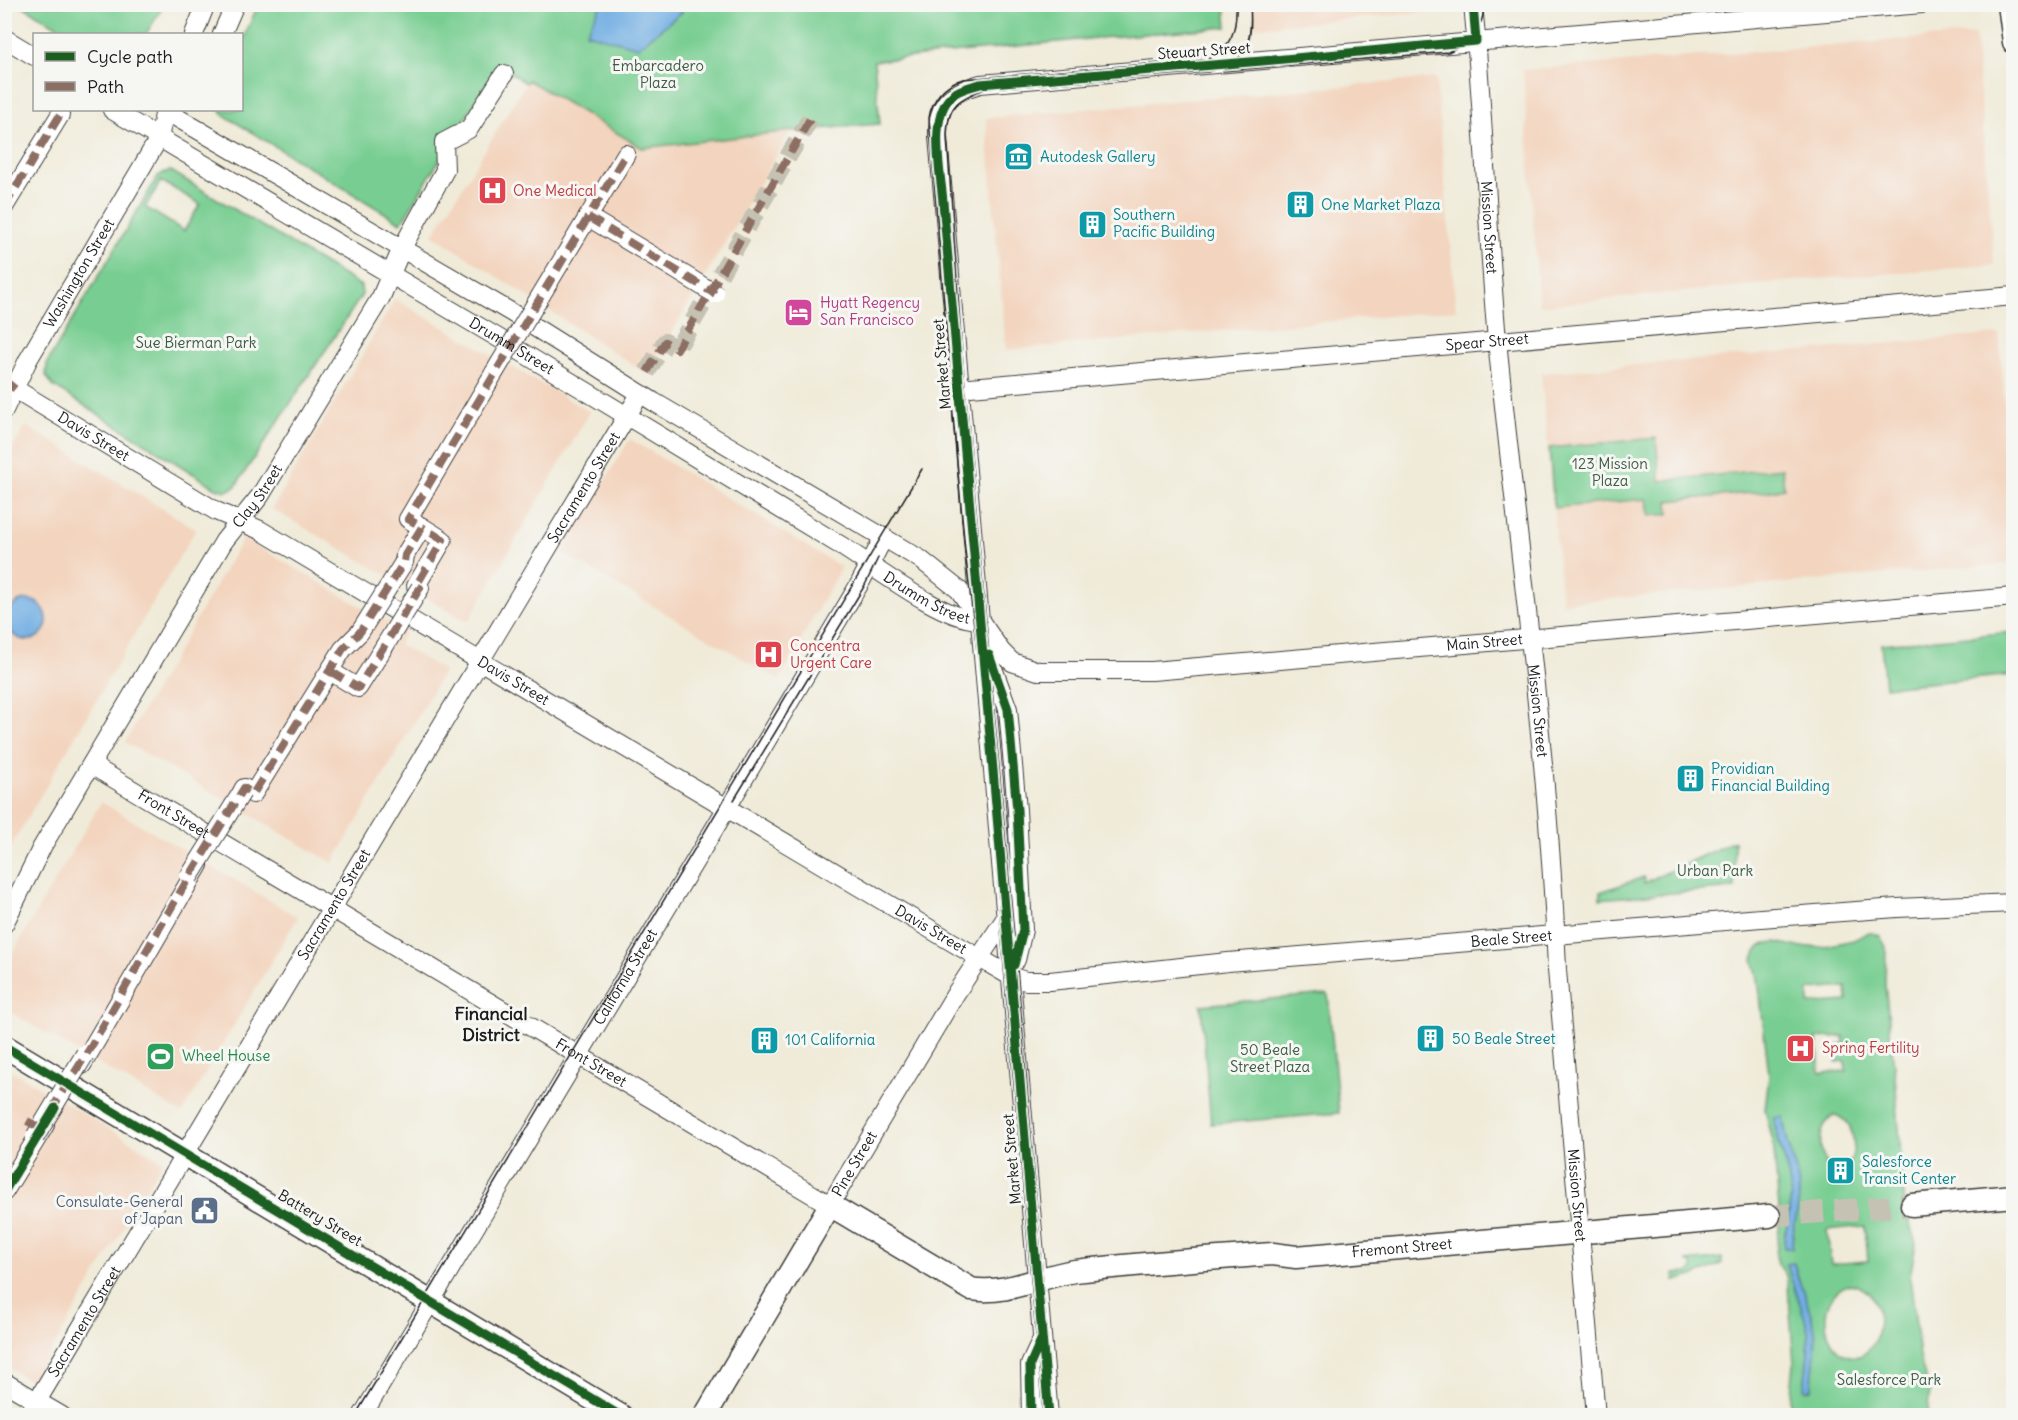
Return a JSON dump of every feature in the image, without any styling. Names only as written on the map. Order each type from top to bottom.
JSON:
[{"type":"main road","points":[[2009,4],[2013,42]]},
{"type":"main road","name":"Battery Street","points":[[4,1046],[621,1416]]},
{"type":"main road","points":[[1912,1204],[2013,1196]]},
{"type":"main road","name":"Front Street","points":[[830,1206],[971,1289],[993,1291],[1037,1281]]},
{"type":"main road","name":"Pine Street","points":[[705,1416],[830,1206]]},
{"type":"main road","name":"Fremont Street","points":[[1037,1281],[1073,1271],[1274,1254],[1296,1257],[1769,1216]]},
{"type":"street","points":[[194,33],[206,4]]},
{"type":"street","points":[[222,33],[235,4]]},
{"type":"street","name":"Mission Street","points":[[1473,4],[1497,340],[1547,815],[1557,970],[1596,1416]]},
{"type":"street","name":"Steuart Street","points":[[943,107],[953,95],[962,89],[980,84],[1922,4]]},
{"type":"street","points":[[4,38],[33,55]]},
{"type":"street","name":"Clay Street","points":[[4,924],[42,847],[224,541],[260,496],[381,297],[402,248],[446,170],[444,142],[469,129],[504,74]]},
{"type":"street","name":"Market Street","points":[[943,107],[939,116],[938,137],[1049,1416]]},
{"type":"street","name":"Drumm Street","points":[[114,111],[500,339],[846,549],[869,566],[942,610],[979,620]]},
{"type":"street","name":"Washington Street","points":[[4,410],[10,385],[28,360],[159,138],[164,111]]},
{"type":"street","name":"Drumm Street","points":[[169,111],[188,115],[402,248],[509,311],[640,394],[884,537],[920,560],[959,590],[979,620]]},
{"type":"street","points":[[4,207],[60,115]]},
{"type":"street","name":"Washington Street","points":[[159,138],[188,115]]},
{"type":"street","points":[[330,670],[358,688],[420,588],[416,585],[443,540],[408,519],[626,154]]},
{"type":"street","points":[[588,217],[715,294]]},
{"type":"street","name":"Spear Street","points":[[959,388],[2013,296]]},
{"type":"street","name":"Davis Street","points":[[10,385],[216,511],[260,530],[1012,977]]},
{"type":"street","name":"Sacramento Street","points":[[32,1408],[640,394]]},
{"type":"street","points":[[34,1129],[92,1045],[244,788],[253,794],[330,670],[344,649],[360,632],[404,562],[405,555],[422,527]]},
{"type":"street","name":"California Street","points":[[362,1416],[726,808],[884,537]]},
{"type":"street","name":"Main Street","points":[[979,620],[1001,651],[1012,662],[1038,671],[1152,671],[2013,597]]},
{"type":"street","name":"Market Street","points":[[979,620],[989,657],[1008,709],[1017,810],[1023,930],[1012,977]]},
{"type":"street","name":"Front Street","points":[[91,765],[830,1206]]},
{"type":"street","points":[[82,1065],[200,864]]},
{"type":"street","name":"Beale Street","points":[[1012,977],[1026,981],[1050,981],[1228,962],[1556,935],[1882,909],[2013,903]]},
{"type":"street","name":"Pine Street","points":[[830,1206],[957,993],[1007,916]]},
{"type":"street","points":[[4,1192],[55,1108]]},
{"type":"street","name":"Market Street","points":[[1031,1416],[1030,1365],[1042,1338]]},
{"type":"street","points":[[4,1382],[32,1408],[62,1416]]},
{"type":"shaded area","points":[[1254,5],[1542,5],[1438,11],[1255,27]]},
{"type":"shaded area","points":[[1975,34],[1994,265],[1794,281],[1539,306],[1523,70]]},
{"type":"shaded area","name":"One Market Plaza","points":[[1436,78],[1456,310],[1006,350],[986,118]]},
{"type":"shaded area","points":[[528,80],[642,148],[791,131],[647,374],[433,235]]},
{"type":"shaded area","points":[[395,299],[590,412],[468,622],[272,509]]},
{"type":"shaded area","points":[[1999,334],[2013,499],[2013,563],[1562,603],[1541,373]]},
{"type":"shaded area","points":[[26,426],[196,529],[5,857],[4,462]]},
{"type":"shaded area","points":[[630,439],[841,567],[779,680],[561,552]]},
{"type":"shaded area","points":[[243,538],[405,632],[399,644],[444,671],[333,863],[125,742]]},
{"type":"shaded area","points":[[101,802],[298,917],[182,1113],[5,1009],[5,966]]},
{"type":"shaded area","points":[[4,1066],[163,1161],[33,1382],[5,1366]]},
{"type":"green space","name":"Embarcadero Plaza","points":[[1225,4],[1227,27],[874,61],[880,124],[791,131],[642,148],[528,80],[526,83],[498,65],[401,223],[225,116],[221,111],[243,111],[243,40],[258,5]]},
{"type":"green space","points":[[21,5],[164,5],[147,33],[68,33]]},
{"type":"green space","name":"Sue Bierman Park","points":[[171,171],[361,286],[362,295],[235,487],[226,491],[216,488],[53,386],[46,376],[47,363],[158,176]],"holes":[[[161,181],[200,204],[184,231],[145,207]]]},
{"type":"green space","name":"123 Mission Plaza","points":[[1656,438],[1660,481],[1782,468],[1784,488],[1668,501],[1669,514],[1649,516],[1647,499],[1554,508],[1549,448]]},
{"type":"green space","points":[[2013,632],[2013,675],[1885,687],[1881,644]]},
{"type":"green space","name":"Urban Park","points":[[1734,841],[1735,888],[1600,899],[1600,892],[1644,877],[1644,883]]},
{"type":"green space","name":"Salesforce Park","points":[[1867,933],[1873,933],[1880,936],[1886,947],[1885,985],[1895,1076],[1905,1210],[1916,1243],[1910,1277],[1921,1364],[1930,1390],[1927,1415],[1793,1416],[1790,1401],[1794,1364],[1788,1286],[1786,1275],[1778,1264],[1776,1256],[1780,1219],[1773,1141],[1765,1110],[1769,1075],[1758,979],[1753,959],[1756,951],[1768,943],[1821,947],[1854,940]],"holes":[[[1846,987],[1847,1001],[1809,1004],[1809,990]],[[1843,1036],[1844,1045],[1835,1046],[1837,1062],[1845,1061],[1846,1071],[1820,1073],[1817,1038]],[[1835,1115],[1849,1125],[1854,1144],[1850,1162],[1845,1167],[1837,1169],[1830,1166],[1822,1153],[1821,1135],[1828,1119]],[[1865,1226],[1868,1261],[1831,1264],[1827,1230]],[[1850,1284],[1865,1290],[1874,1300],[1878,1314],[1878,1328],[1874,1342],[1867,1352],[1857,1356],[1844,1354],[1832,1342],[1826,1325],[1826,1317],[1829,1303],[1837,1292]]]},
{"type":"green space","name":"50 Beale Street Plaza","points":[[1328,994],[1339,1113],[1211,1124],[1201,1005]]},
{"type":"green space","points":[[1722,1258],[1722,1263],[1719,1265],[1675,1281],[1674,1274],[1688,1273],[1693,1269],[1692,1264],[1686,1262]]},
{"type":"water","points":[[601,5],[683,5],[682,12],[638,47],[586,33]]},
{"type":"water","points":[[27,600],[41,606],[47,620],[41,634],[27,640],[13,634],[7,620],[13,606]]},
{"type":"water","points":[[1783,1117],[1799,1186],[1792,1248],[1784,1248],[1791,1195],[1774,1118]]},
{"type":"water","points":[[1794,1263],[1815,1332],[1812,1389],[1804,1390],[1808,1332],[1787,1264]]},
{"type":"tunnel","points":[[647,372],[665,342],[677,349],[810,119]]},
{"type":"tunnel","points":[[1769,1216],[1912,1205]]},
{"type":"tram line","points":[[1043,1416],[984,712],[965,550],[929,118],[940,93],[956,81],[963,79],[1208,59],[1216,55],[1228,43],[1234,29],[1236,4]]},
{"type":"tram line","points":[[1054,1416],[1022,1024],[962,351],[947,127],[955,106],[967,97],[985,89],[1208,72],[1221,68],[1240,56],[1245,49],[1249,40],[1250,4]]},
{"type":"tram line","points":[[1223,71],[1448,52],[1469,40],[1479,28],[1483,4]]},
{"type":"tram line","points":[[355,1416],[922,469]]},
{"type":"tram line","points":[[734,800],[865,585],[878,558]]},
{"type":"marked path","points":[[4,207],[60,115]]},
{"type":"marked path","points":[[647,372],[665,342],[677,349],[810,119]]},
{"type":"marked path","points":[[50,1112],[244,788],[253,794],[343,649],[360,632],[404,562],[405,555],[422,527],[408,519],[626,154]]},
{"type":"marked path","points":[[588,217],[715,294]]},
{"type":"marked path","points":[[4,380],[15,389]]},
{"type":"marked path","points":[[330,671],[358,688],[420,588],[416,586],[443,540],[422,527]]},
{"type":"marked path","points":[[27,1121],[40,1128]]},
{"type":"cycle path","points":[[1049,1416],[938,160],[938,129],[941,115],[946,103],[954,94],[980,84],[1476,41],[1473,4]]},
{"type":"cycle path","points":[[989,655],[1008,709],[1017,810],[1023,930],[1014,965]]},
{"type":"cycle path","points":[[4,1046],[621,1416]]},
{"type":"cycle path","points":[[4,1192],[55,1108]]},
{"type":"cycle path","points":[[1031,1416],[1030,1365],[1041,1340]]},
{"type":"place","name":"Autodesk Gallery","points":[[1019,157]]},
{"type":"place","name":"One Medical","points":[[492,191]]},
{"type":"place","name":"One Market Plaza","points":[[1300,205]]},
{"type":"place","name":"Southern Pacific Building","points":[[1092,224]]},
{"type":"place","name":"Hyatt Regency San Francisco","points":[[799,312]]},
{"type":"place","name":"Concentra Urgent Care","points":[[769,655]]},
{"type":"place","name":"Providian Financial Building","points":[[1690,778]]},
{"type":"place","name":"50 Beale Street","points":[[1431,1039]]},
{"type":"place","name":"101 California","points":[[764,1040]]},
{"type":"place","name":"Spring Fertility","points":[[1801,1048]]},
{"type":"place","name":"Wheel House","points":[[161,1056]]},
{"type":"place","name":"Salesforce Transit Center","points":[[1841,1171]]},
{"type":"place","name":"Consulate-General of Japan","points":[[204,1211]]},
{"type":"district","name":"Financial District","points":[[491,1024]]}]
